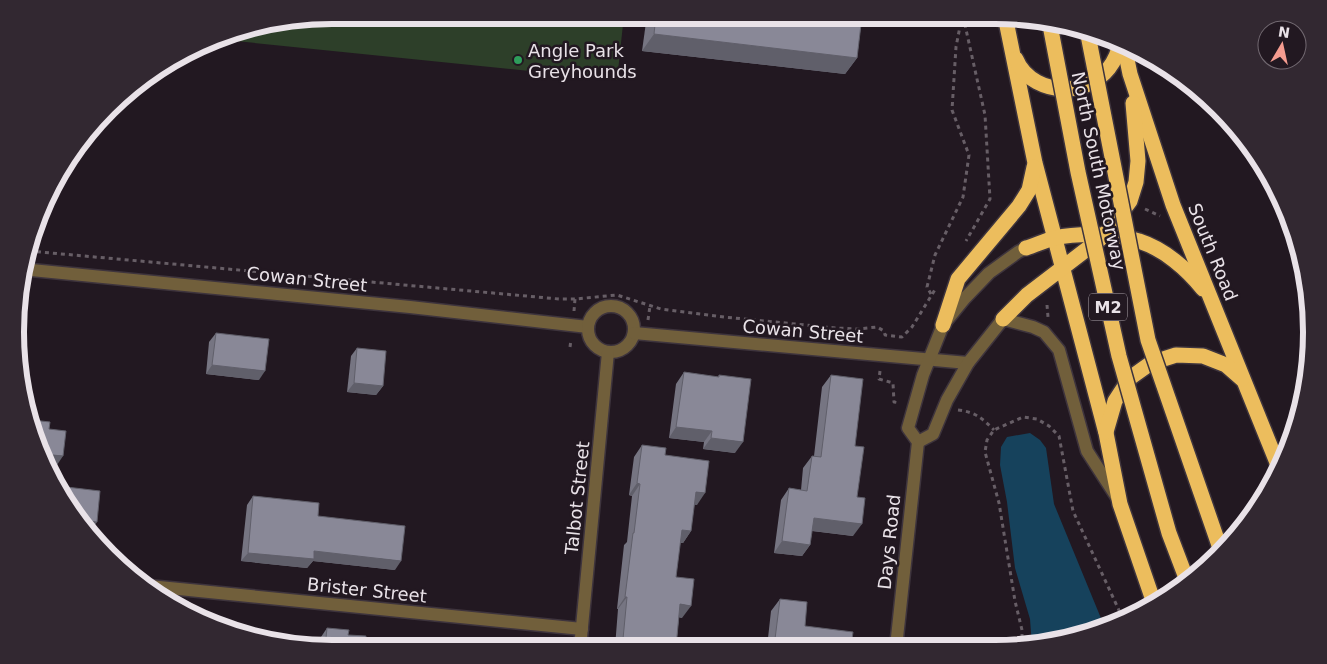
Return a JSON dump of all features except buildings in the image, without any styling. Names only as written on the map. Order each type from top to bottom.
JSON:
[{"type":"highway","points":[[1006,24],[1035,163],[1106,433],[1120,504],[1152,597]]},
{"type":"highway","name":"North South Motorway","points":[[1051,29],[1078,172],[1119,356],[1169,532],[1185,575]]},
{"type":"highway","name":"North South Motorway","points":[[1089,38],[1148,340],[1219,544]]},
{"type":"highway","points":[[1011,48],[1018,64],[1030,78],[1047,87],[1065,90],[1084,86],[1100,78],[1112,63],[1118,49]]},
{"type":"highway","name":"South Road","points":[[1126,53],[1130,74],[1173,205],[1276,459]]},
{"type":"highway","points":[[1003,319],[1027,295],[1104,236],[1130,201],[1136,182],[1138,161],[1130,74]]},
{"type":"highway","points":[[943,326],[958,279],[1019,206],[1029,190],[1035,163]]},
{"type":"highway","points":[[1026,248],[1055,238],[1088,235],[1122,237],[1139,241],[1156,249],[1173,260],[1196,281],[1210,298],[1245,381]]},
{"type":"highway","points":[[1106,433],[1115,401],[1130,378],[1151,363],[1176,355],[1203,356],[1226,365],[1245,381]]},
{"type":"street","name":"Days Road","points":[[897,640],[918,442],[908,428],[923,375],[943,326],[965,298],[990,274],[1026,248]]},
{"type":"street","name":"Cowan Street","points":[[30,270],[410,307],[588,327]]},
{"type":"street","points":[[614,305],[628,312],[632,318],[634,333],[632,340],[622,349],[616,352],[608,352],[596,346],[591,340],[588,327],[594,313],[607,306],[614,305]]},
{"type":"street","points":[[918,442],[932,434],[947,400],[968,363],[1003,319],[1033,327],[1044,332],[1059,350],[1087,451],[1120,504]]},
{"type":"street","name":"Cowan Street","points":[[634,333],[968,363]]},
{"type":"street","name":"Talbot Street","points":[[581,640],[608,352]]},
{"type":"street","name":"Brister Street","points":[[160,587],[582,629]]},
{"type":"path","points":[[931,295],[927,287],[935,255],[963,197],[970,155],[952,110],[956,47],[960,24]]},
{"type":"path","points":[[964,24],[985,115],[990,199],[965,242]]},
{"type":"path","points":[[1137,205],[1162,217]]},
{"type":"path","points":[[34,251],[559,299],[617,295],[661,309],[836,328],[877,328],[884,330],[884,335],[902,337],[912,327],[941,281]]},
{"type":"path","points":[[880,372],[879,379],[892,383],[894,402],[899,403]]},
{"type":"path","points":[[964,411],[981,418],[994,430]]},
{"type":"path","points":[[1022,639],[1022,630],[1015,601],[999,503],[985,452],[987,440],[994,430],[1023,416],[1037,419],[1049,426],[1059,436],[1074,511],[1121,613]]},
{"type":"green space","name":"Angle Park Greyhounds","points":[[312,24],[623,24],[617,80],[231,41],[252,34]]},
{"type":"water","points":[[1030,433],[1040,440],[1046,448],[1054,504],[1102,621],[1075,630],[1031,638],[1030,619],[1015,568],[1007,502],[1000,465],[1001,447],[1007,437]]},
{"type":"place","name":"Angle Park Greyhounds","points":[[518,60]]}]
